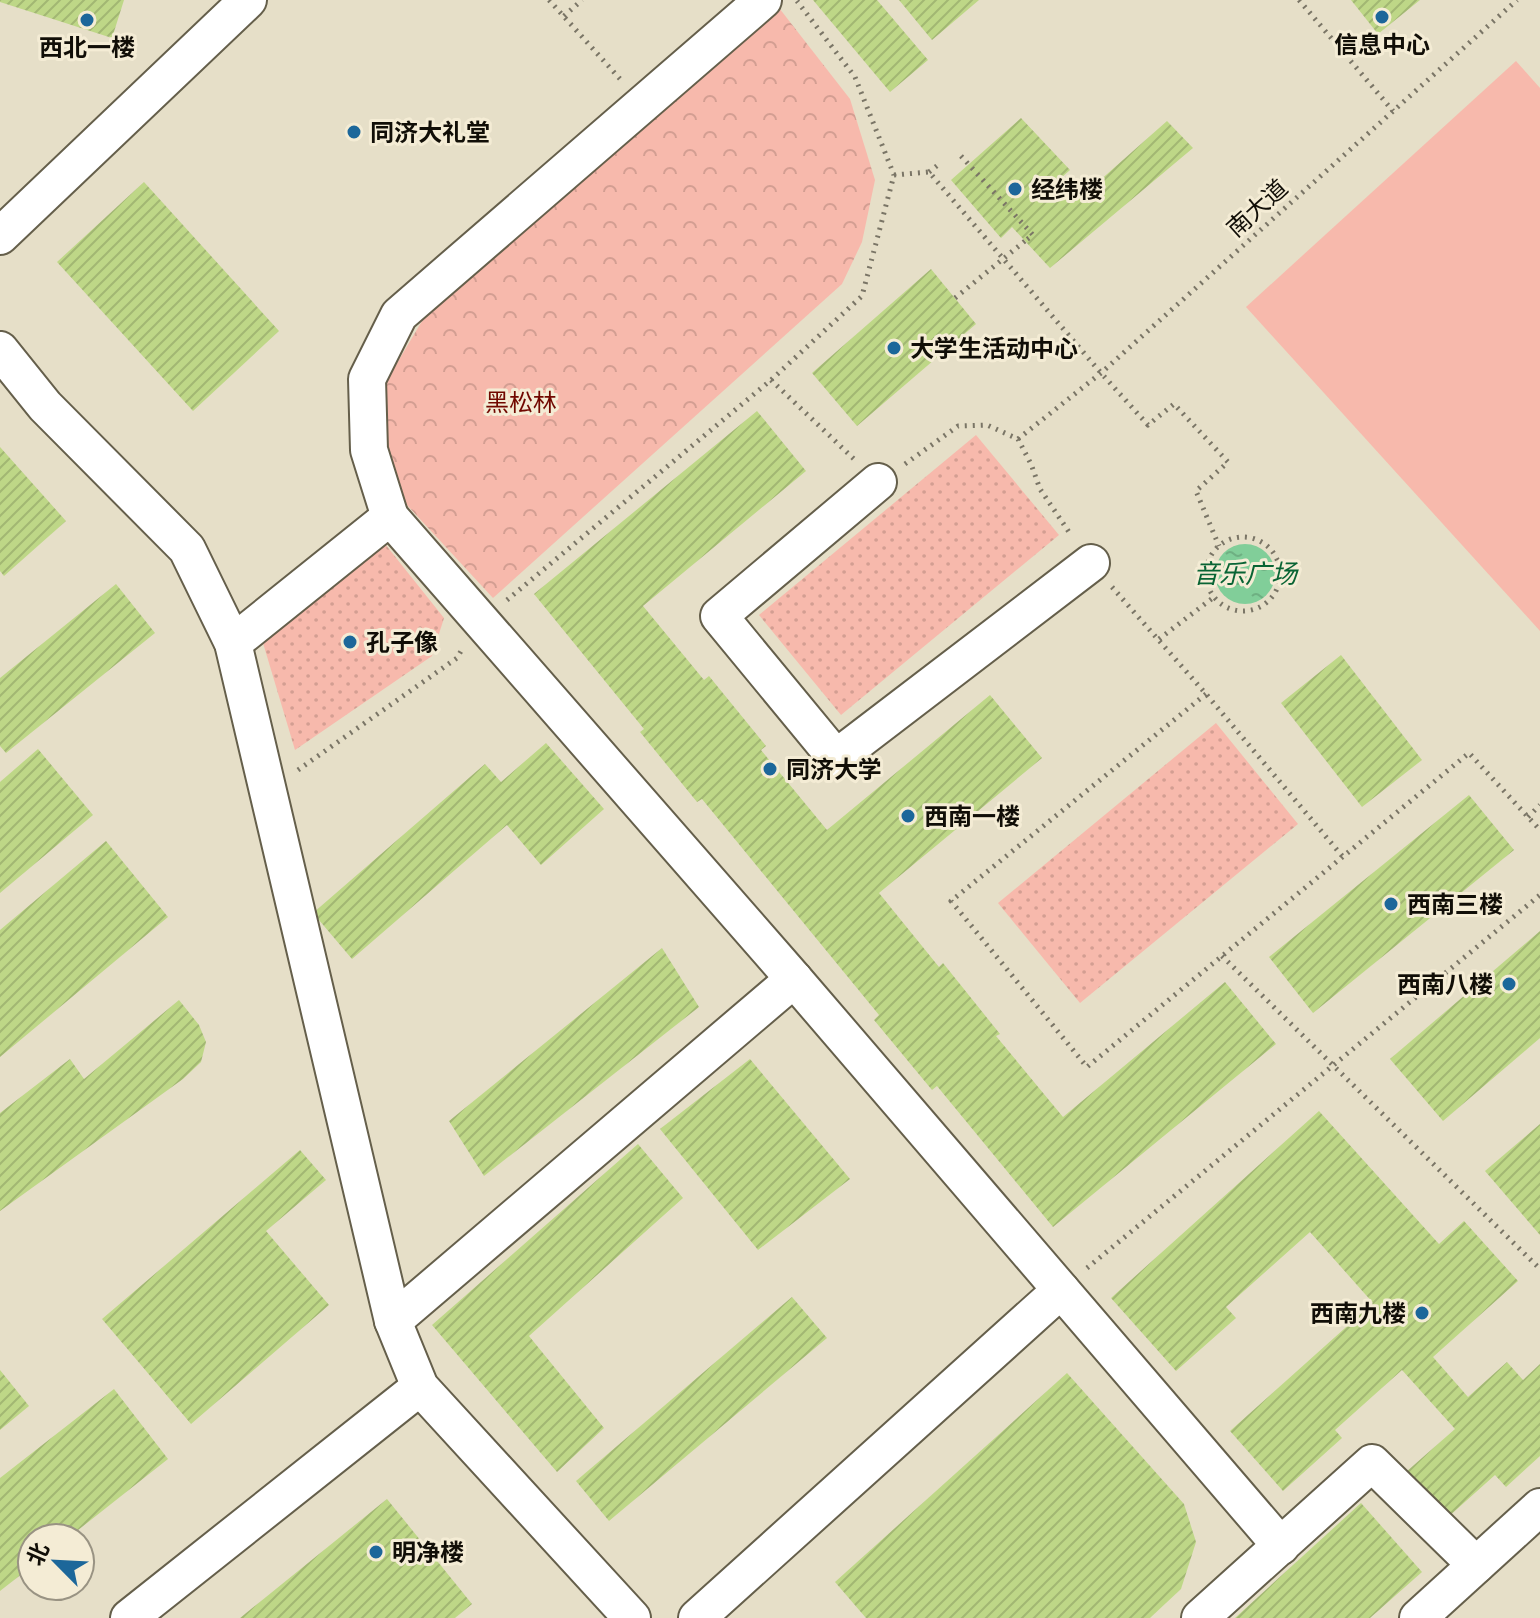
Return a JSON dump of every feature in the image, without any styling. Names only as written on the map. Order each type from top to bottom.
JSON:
[{"type":"lane","points":[[0,236],[248,0]]},
{"type":"lane","points":[[763,0],[399,315],[367,379],[369,450],[390,517],[794,979],[1281,1546]]},
{"type":"lane","points":[[0,350],[45,406],[187,549],[233,643],[393,1321],[420,1387],[632,1618]]},
{"type":"lane","points":[[878,482],[719,616],[836,758],[1091,563]]},
{"type":"lane","points":[[233,643],[390,517]]},
{"type":"lane","points":[[393,1321],[794,979]]},
{"type":"lane","points":[[697,1618],[1061,1290]]},
{"type":"lane","points":[[129,1618],[420,1387]]},
{"type":"lane","points":[[1200,1618],[1372,1463],[1476,1565]]},
{"type":"lane","points":[[1418,1618],[1540,1507]]},
{"type":"path","points":[[549,0],[644,105]]},
{"type":"path","points":[[564,16],[582,0]]},
{"type":"path","points":[[268,791],[457,658],[481,621],[771,380],[862,296],[894,175],[855,77],[796,0]]},
{"type":"path","points":[[1299,0],[1393,111]]},
{"type":"path","name":"南大道","points":[[1018,439],[1101,373],[1517,0]]},
{"type":"path","points":[[955,298],[1033,235],[961,156]]},
{"type":"path","points":[[894,175],[929,172],[938,165]]},
{"type":"path","points":[[929,172],[1148,425],[1174,404],[1228,462],[1196,491],[1219,546]]},
{"type":"path","points":[[1242,537],[1265,544],[1274,553],[1279,565],[1279,577],[1277,589],[1270,600],[1259,607],[1235,610],[1214,597],[1208,587],[1207,565],[1219,546],[1230,539],[1242,537]]},
{"type":"path","points":[[1159,639],[1214,597]]},
{"type":"path","points":[[1206,694],[951,901],[1087,1067],[1469,753],[1540,830]]},
{"type":"path","points":[[1528,817],[1540,805]]},
{"type":"path","points":[[1061,1290],[1540,895]]},
{"type":"path","points":[[1222,956],[1540,1269]]},
{"type":"green space","name":"黑松林","points":[[776,4],[850,99],[875,180],[862,242],[842,284],[493,598],[407,505],[385,454],[384,385],[422,321]]},
{"type":"green space","points":[[1516,61],[1540,88],[1540,631],[1246,307]]},
{"type":"green space","points":[[976,435],[1059,535],[841,715],[759,615]]},
{"type":"green space","points":[[385,544],[444,618],[432,656],[295,750],[263,643]]},
{"type":"green space","points":[[1216,723],[1298,824],[1080,1003],[998,903]]},
{"type":"water","name":"音乐广场","points":[[1245,544],[1267,552],[1275,574],[1267,596],[1245,604],[1223,596],[1215,574],[1223,552]]},
{"type":"building","name":"西北一楼","points":[[0,0],[124,0],[112,38]]},
{"type":"building","points":[[813,0],[877,0],[928,60],[890,92]]},
{"type":"building","points":[[899,0],[979,0],[932,40]]},
{"type":"building","name":"信息中心","points":[[1351,0],[1420,0],[1378,34]]},
{"type":"building","name":"经纬楼","points":[[1021,118],[1070,170],[1061,178],[1080,198],[1167,121],[1193,148],[1050,268],[1012,227],[1001,238],[951,180]]},
{"type":"building","points":[[144,182],[279,331],[193,411],[57,262]]},
{"type":"building","name":"大学生活动中心","points":[[931,269],[976,324],[857,426],[812,373]]},
{"type":"building","name":"西南一楼","points":[[757,411],[806,471],[643,606],[704,680],[709,676],[766,746],[761,750],[827,830],[990,695],[1042,758],[879,893],[939,967],[943,963],[1000,1034],[996,1036],[1063,1117],[1225,982],[1276,1044],[1053,1227],[937,1086],[932,1090],[874,1020],[879,1015],[702,799],[697,802],[640,732],[644,729],[534,594]]},
{"type":"building","points":[[0,447],[66,521],[4,576],[0,571]]},
{"type":"building","points":[[116,584],[155,633],[6,753],[0,746],[0,678]]},
{"type":"building","points":[[1341,655],[1422,760],[1362,807],[1281,703]]},
{"type":"building","points":[[546,743],[604,809],[541,865],[507,825],[352,959],[313,913],[485,764],[501,782]]},
{"type":"building","points":[[38,749],[93,815],[0,893],[0,782]]},
{"type":"building","name":"西南三楼","points":[[1469,795],[1514,850],[1313,1013],[1269,957]]},
{"type":"building","points":[[106,841],[168,917],[0,1057],[0,930]]},
{"type":"building","name":"西南八楼","points":[[1540,931],[1540,1038],[1443,1121],[1390,1059]]},
{"type":"building","points":[[662,948],[699,1007],[484,1176],[449,1121]]},
{"type":"building","points":[[179,1000],[199,1025],[206,1042],[201,1062],[183,1079],[0,1211],[0,1113],[70,1059],[84,1079]]},
{"type":"building","points":[[750,1059],[850,1179],[758,1250],[660,1129]]},
{"type":"building","name":"西南九楼","points":[[1319,1111],[1439,1244],[1464,1221],[1518,1281],[1433,1357],[1468,1397],[1507,1362],[1523,1380],[1540,1364],[1540,1456],[1506,1487],[1495,1475],[1447,1518],[1406,1472],[1455,1429],[1402,1370],[1335,1430],[1342,1438],[1283,1491],[1230,1431],[1373,1303],[1310,1232],[1226,1307],[1236,1318],[1176,1371],[1111,1298]]},
{"type":"building","points":[[1540,1124],[1540,1235],[1485,1171]]},
{"type":"building","points":[[638,1144],[683,1198],[529,1336],[604,1428],[557,1472],[432,1325]]},
{"type":"building","points":[[300,1150],[326,1180],[266,1231],[329,1305],[191,1424],[102,1319]]},
{"type":"building","points":[[792,1297],[827,1338],[609,1521],[576,1481]]},
{"type":"building","points":[[0,1370],[29,1406],[0,1430]]},
{"type":"building","points":[[1067,1373],[1184,1504],[1196,1542],[1181,1589],[1150,1618],[866,1618],[835,1582]]},
{"type":"building","points":[[114,1389],[168,1459],[88,1522],[16,1522],[16,1578],[0,1591],[0,1478]]},
{"type":"building","name":"明净楼","points":[[387,1499],[472,1604],[455,1618],[240,1618]]},
{"type":"building","points":[[1361,1503],[1422,1572],[1370,1618],[1235,1618]]},
{"type":"place","name":"信息中心","points":[[1382,17]]},
{"type":"place","name":"西北一楼","points":[[87,20]]},
{"type":"place","name":"同济大礼堂","points":[[354,132]]},
{"type":"place","name":"经纬楼","points":[[1015,189]]},
{"type":"place","name":"大学生活动中心","points":[[894,348]]},
{"type":"place","name":"孔子像","points":[[350,642]]},
{"type":"place","name":"同济大学","points":[[770,769]]},
{"type":"place","name":"西南一楼","points":[[908,816]]},
{"type":"place","name":"西南三楼","points":[[1391,904]]},
{"type":"place","name":"西南八楼","points":[[1509,984]]},
{"type":"place","name":"西南九楼","points":[[1422,1313]]},
{"type":"place","name":"明净楼","points":[[376,1552]]}]
